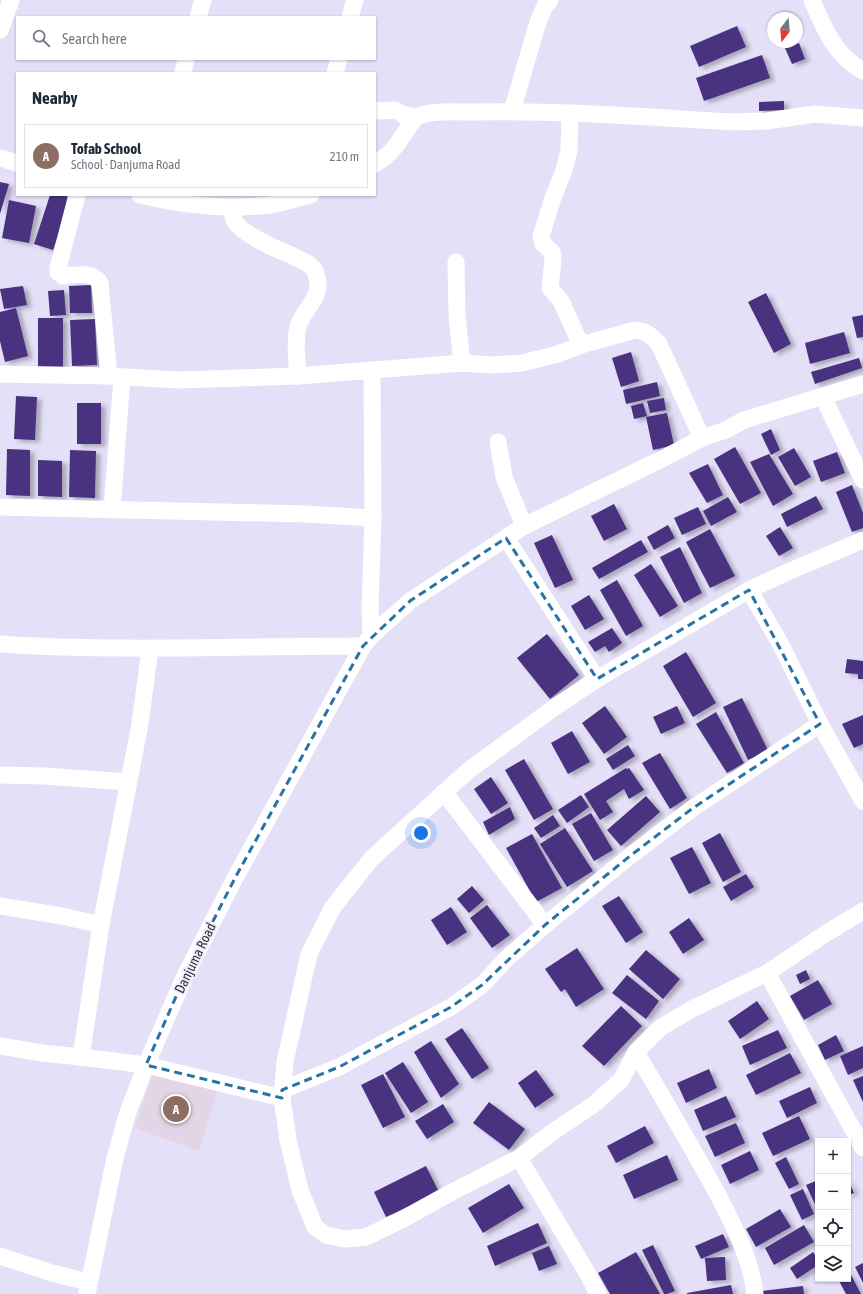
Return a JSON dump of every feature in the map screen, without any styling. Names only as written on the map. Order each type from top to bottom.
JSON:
[{"type":"street","points":[[0,30],[11,0]]},
{"type":"street","points":[[198,16],[203,0]]},
{"type":"street","points":[[350,16],[355,0]]},
{"type":"street","points":[[512,111],[538,22],[545,6],[550,0]]},
{"type":"street","points":[[812,0],[826,31],[842,55],[848,62],[863,71]]},
{"type":"street","points":[[183,72],[186,60]]},
{"type":"street","points":[[335,72],[339,60]]},
{"type":"street","points":[[376,110],[395,110],[404,115],[416,118]]},
{"type":"street","points":[[376,163],[386,158],[416,118],[427,114],[446,112],[512,111],[732,122],[767,120],[815,114],[863,118]]},
{"type":"street","points":[[570,114],[569,151],[541,236],[544,246],[552,252],[553,259],[550,288],[562,301],[582,345]]},
{"type":"street","points":[[0,158],[16,163]]},
{"type":"street","points":[[77,196],[58,272],[64,276],[92,275],[100,283],[115,377],[112,510]]},
{"type":"street","points":[[150,196],[197,204],[231,207],[269,205],[307,196]]},
{"type":"street","points":[[231,207],[232,214],[236,222],[245,231],[274,248],[308,263],[315,270],[318,286],[316,298],[299,324],[297,334],[298,376]]},
{"type":"street","points":[[456,262],[457,316],[462,363]]},
{"type":"street","points":[[0,374],[178,380],[298,376],[462,363],[492,365],[522,363],[558,354],[582,345],[636,330],[650,334],[659,344],[681,389],[702,438]]},
{"type":"street","points":[[367,641],[370,607],[373,518],[372,370]]},
{"type":"street","points":[[0,644],[53,647],[150,649],[271,646],[367,641],[410,601],[524,526],[702,438],[726,430],[744,420],[863,384]]},
{"type":"street","points":[[823,397],[863,480]]},
{"type":"street","points":[[498,442],[504,476],[524,526]]},
{"type":"street","points":[[0,507],[306,514],[373,518]]},
{"type":"street","points":[[506,538],[597,679]]},
{"type":"street","points":[[863,540],[749,590],[597,679],[555,707],[469,770],[372,858],[333,907],[309,954],[287,1055],[282,1094],[288,1140],[300,1190],[315,1227],[326,1235],[345,1239],[366,1237],[519,1158],[593,1105],[621,1080],[636,1052],[660,1028],[692,1009],[767,973],[825,934],[863,911]]},
{"type":"street","points":[[749,590],[780,643],[820,724],[863,801]]},
{"type":"street","name":"Danjuma Road","points":[[88,1288],[115,1158],[128,1112],[146,1065],[185,976],[235,878],[367,641]]},
{"type":"street","points":[[82,1057],[101,925],[140,724],[150,649]]},
{"type":"street","points":[[0,1046],[42,1053],[146,1065],[282,1094],[339,1067],[451,1007],[482,985],[506,959],[545,925],[630,856],[693,808],[820,724]]},
{"type":"street","points":[[0,775],[44,776],[128,782]]},
{"type":"street","points":[[444,792],[545,925]]},
{"type":"street","points":[[0,906],[62,916],[101,925]]},
{"type":"street","points":[[767,973],[863,1148]]},
{"type":"street","points":[[636,1052],[703,1167],[733,1225],[754,1280],[755,1294]]},
{"type":"street","points":[[519,1158],[589,1276],[598,1294]]},
{"type":"street","points":[[0,1256],[52,1273],[88,1288]]},
{"type":"highlighted area","points":[[506,538],[597,679],[749,590],[820,724],[693,808],[630,856],[545,925],[482,985],[451,1007],[339,1067],[282,1090],[282,1098],[146,1065],[185,976],[235,878],[363,646],[410,601]]},
{"type":"shaded area","points":[[154,1071],[217,1091],[199,1151],[135,1128]]},
{"type":"building","points":[[737,26],[746,47],[699,67],[690,46]]},
{"type":"building","points":[[785,48],[801,48],[805,59],[792,64]]},
{"type":"building","points":[[762,55],[770,78],[704,101],[696,78]]},
{"type":"building","points":[[784,101],[784,110],[759,111],[759,102]]},
{"type":"building","points":[[0,182],[9,184],[0,214]]},
{"type":"building","points":[[50,196],[66,196],[71,198],[53,250],[34,244]]},
{"type":"building","points":[[9,200],[36,206],[29,243],[2,238]]},
{"type":"building","points":[[91,285],[92,313],[70,313],[69,286]]},
{"type":"building","points":[[23,286],[27,305],[4,309],[0,289]]},
{"type":"building","points":[[64,290],[66,315],[50,316],[48,291]]},
{"type":"building","points":[[766,293],[791,344],[774,353],[748,302]]},
{"type":"building","points":[[16,308],[28,356],[5,362],[0,341],[0,312]]},
{"type":"building","points":[[863,315],[863,337],[857,338],[852,317]]},
{"type":"building","points":[[38,318],[63,318],[63,367],[38,368]]},
{"type":"building","points":[[95,319],[97,365],[72,366],[70,320]]},
{"type":"building","points":[[844,332],[850,353],[810,364],[805,343]]},
{"type":"building","points":[[631,352],[639,381],[621,387],[612,358]]},
{"type":"building","points":[[859,358],[862,368],[815,384],[811,372]]},
{"type":"building","points":[[657,382],[660,396],[626,404],[623,390]]},
{"type":"building","points":[[16,396],[37,397],[35,440],[14,439]]},
{"type":"building","points":[[664,398],[666,410],[650,413],[647,401]]},
{"type":"building","points":[[77,403],[101,403],[101,444],[77,444]]},
{"type":"building","points":[[643,403],[647,416],[634,419],[631,406]]},
{"type":"building","points":[[667,413],[674,445],[653,450],[646,417]]},
{"type":"building","points":[[771,429],[780,450],[771,455],[761,434]]},
{"type":"building","points":[[735,447],[761,493],[740,504],[714,459]]},
{"type":"building","points":[[794,448],[811,477],[795,486],[778,457]]},
{"type":"building","points":[[7,449],[30,450],[30,496],[6,495]]},
{"type":"building","points":[[70,450],[96,451],[95,498],[69,497]]},
{"type":"building","points":[[837,452],[845,473],[821,482],[813,461]]},
{"type":"building","points":[[769,454],[793,494],[773,506],[750,462]]},
{"type":"building","points":[[38,460],[62,461],[62,497],[38,496]]},
{"type":"building","points":[[708,464],[723,495],[707,503],[689,473]]},
{"type":"building","points":[[852,485],[863,513],[863,528],[852,532],[836,492]]},
{"type":"building","points":[[816,496],[823,509],[787,527],[781,514]]},
{"type":"building","points":[[728,497],[737,512],[711,526],[703,511]]},
{"type":"building","points":[[614,504],[627,529],[604,541],[591,516]]},
{"type":"building","points":[[698,507],[706,524],[682,535],[674,518]]},
{"type":"building","points":[[668,525],[675,538],[654,550],[647,537]]},
{"type":"building","points":[[780,527],[793,548],[779,556],[766,536]]},
{"type":"building","points":[[710,529],[735,576],[710,588],[686,542]]},
{"type":"building","points":[[552,535],[573,580],[555,588],[534,543]]},
{"type":"building","points":[[641,540],[648,552],[599,579],[592,568]]},
{"type":"building","points":[[680,547],[702,593],[684,603],[660,557]]},
{"type":"building","points":[[651,564],[678,606],[660,617],[634,575]]},
{"type":"building","points":[[617,580],[643,626],[626,636],[600,590]]},
{"type":"building","points":[[589,595],[604,619],[585,630],[571,606]]},
{"type":"building","points":[[612,628],[622,643],[609,652],[605,646],[595,652],[588,642]]},
{"type":"building","points":[[547,634],[579,675],[550,699],[517,658]]},
{"type":"building","points":[[686,652],[716,703],[693,717],[663,666]]},
{"type":"building","points":[[847,659],[863,661],[863,679],[858,679],[858,674],[845,673]]},
{"type":"building","points":[[742,698],[768,750],[748,760],[723,707]]},
{"type":"building","points":[[605,706],[627,737],[604,754],[582,723]]},
{"type":"building","points":[[677,706],[685,723],[661,734],[653,717]]},
{"type":"building","points":[[716,712],[744,763],[727,773],[696,724]]},
{"type":"building","points":[[863,715],[863,744],[854,748],[842,724]]},
{"type":"building","points":[[572,731],[590,762],[568,774],[551,743]]},
{"type":"building","points":[[628,745],[635,756],[613,770],[606,759]]},
{"type":"building","points":[[660,753],[687,798],[670,809],[642,763]]},
{"type":"building","points":[[524,759],[553,809],[534,820],[505,770]]},
{"type":"building","points":[[626,768],[629,768],[644,790],[629,799],[624,789],[606,801],[613,812],[600,820],[584,794]]},
{"type":"building","points":[[491,777],[508,803],[491,814],[474,789]]},
{"type":"building","points":[[581,795],[589,807],[567,823],[558,810]]},
{"type":"building","points":[[646,796],[660,812],[621,846],[607,830]]},
{"type":"building","points":[[510,807],[515,819],[489,835],[483,822]]},
{"type":"building","points":[[591,813],[613,850],[594,861],[572,824]]},
{"type":"building","points":[[553,815],[560,826],[541,838],[534,828]]},
{"type":"building","points":[[565,828],[593,871],[567,887],[540,844]]},
{"type":"building","points":[[720,833],[741,872],[723,882],[702,843]]},
{"type":"building","points":[[532,834],[562,888],[536,902],[506,848]]},
{"type":"building","points":[[692,847],[711,883],[689,894],[670,858]]},
{"type":"building","points":[[746,874],[754,887],[731,901],[723,887]]},
{"type":"building","points":[[472,886],[484,900],[469,913],[457,899]]},
{"type":"building","points":[[619,896],[643,932],[626,943],[602,906]]},
{"type":"building","points":[[487,905],[510,935],[492,948],[470,918]]},
{"type":"building","points":[[451,907],[467,932],[447,945],[431,920]]},
{"type":"building","points":[[689,918],[704,940],[683,954],[669,932]]},
{"type":"building","points":[[577,948],[604,989],[576,1007],[565,989],[561,992],[545,969]]},
{"type":"building","points":[[646,950],[680,979],[663,999],[629,969]]},
{"type":"building","points":[[806,970],[810,979],[800,984],[796,975]]},
{"type":"building","points":[[627,975],[659,1001],[646,1019],[612,993]]},
{"type":"building","points":[[818,980],[832,1004],[804,1020],[790,996]]},
{"type":"building","points":[[757,1001],[769,1019],[740,1039],[728,1021]]},
{"type":"building","points":[[621,1006],[642,1026],[604,1066],[582,1046]]},
{"type":"building","points":[[462,1028],[489,1068],[472,1079],[445,1039]]},
{"type":"building","points":[[778,1030],[787,1048],[750,1065],[742,1046]]},
{"type":"building","points":[[836,1035],[844,1051],[825,1060],[818,1045]]},
{"type":"building","points":[[431,1041],[459,1084],[441,1098],[414,1052]]},
{"type":"building","points":[[863,1046],[863,1068],[848,1075],[840,1056]]},
{"type":"building","points":[[790,1053],[801,1073],[756,1095],[746,1075]]},
{"type":"building","points":[[403,1062],[428,1102],[411,1113],[385,1073]]},
{"type":"building","points":[[709,1069],[717,1088],[686,1103],[677,1083]]},
{"type":"building","points":[[536,1070],[554,1095],[535,1108],[518,1083]]},
{"type":"building","points":[[383,1074],[405,1117],[383,1128],[361,1085]]},
{"type":"building","points":[[863,1076],[863,1102],[853,1080]]},
{"type":"building","points":[[810,1087],[817,1103],[787,1118],[779,1101]]},
{"type":"building","points":[[726,1096],[736,1117],[703,1131],[694,1110]]},
{"type":"building","points":[[489,1102],[525,1129],[509,1150],[473,1123]]},
{"type":"building","points":[[443,1104],[454,1122],[427,1139],[415,1121]]},
{"type":"building","points":[[799,1116],[810,1139],[773,1156],[762,1133]]},
{"type":"building","points":[[736,1123],[745,1143],[715,1157],[705,1136]]},
{"type":"building","points":[[645,1126],[654,1143],[616,1163],[607,1146]]},
{"type":"building","points":[[750,1151],[759,1170],[730,1184],[721,1165]]},
{"type":"building","points":[[667,1155],[678,1180],[634,1199],[623,1175]]},
{"type":"building","points":[[786,1157],[799,1184],[789,1189],[775,1163]]},
{"type":"building","points":[[426,1166],[439,1192],[386,1217],[374,1192]]},
{"type":"building","points":[[815,1181],[815,1204],[806,1185]]},
{"type":"building","points":[[509,1184],[524,1208],[483,1233],[468,1208]]},
{"type":"building","points":[[851,1186],[854,1193],[851,1194]]},
{"type":"building","points":[[803,1189],[814,1214],[802,1220],[790,1195]]},
{"type":"building","points":[[780,1209],[791,1227],[756,1247],[746,1229]]},
{"type":"building","points":[[538,1223],[547,1243],[495,1266],[487,1246]]},
{"type":"building","points":[[804,1225],[814,1242],[774,1265],[765,1248]]},
{"type":"building","points":[[723,1234],[729,1247],[701,1259],[695,1246]]},
{"type":"building","points":[[653,1245],[675,1291],[664,1294],[642,1250]]},
{"type":"building","points":[[549,1246],[557,1264],[539,1271],[532,1253]]},
{"type":"building","points":[[636,1252],[660,1294],[610,1294],[598,1273]]},
{"type":"building","points":[[813,1252],[815,1255],[815,1267],[797,1279],[790,1268]]},
{"type":"building","points":[[725,1257],[726,1280],[707,1281],[705,1258]]},
{"type":"building","points":[[863,1263],[863,1283],[855,1267]]},
{"type":"building","points":[[851,1275],[861,1294],[846,1294],[840,1282],[851,1282]]},
{"type":"building","points":[[731,1285],[733,1294],[687,1294],[687,1293]]},
{"type":"building","points":[[803,1286],[804,1294],[762,1294],[762,1291]]},
{"type":"place","name":"Tofab School","points":[[176,1109]]}]
